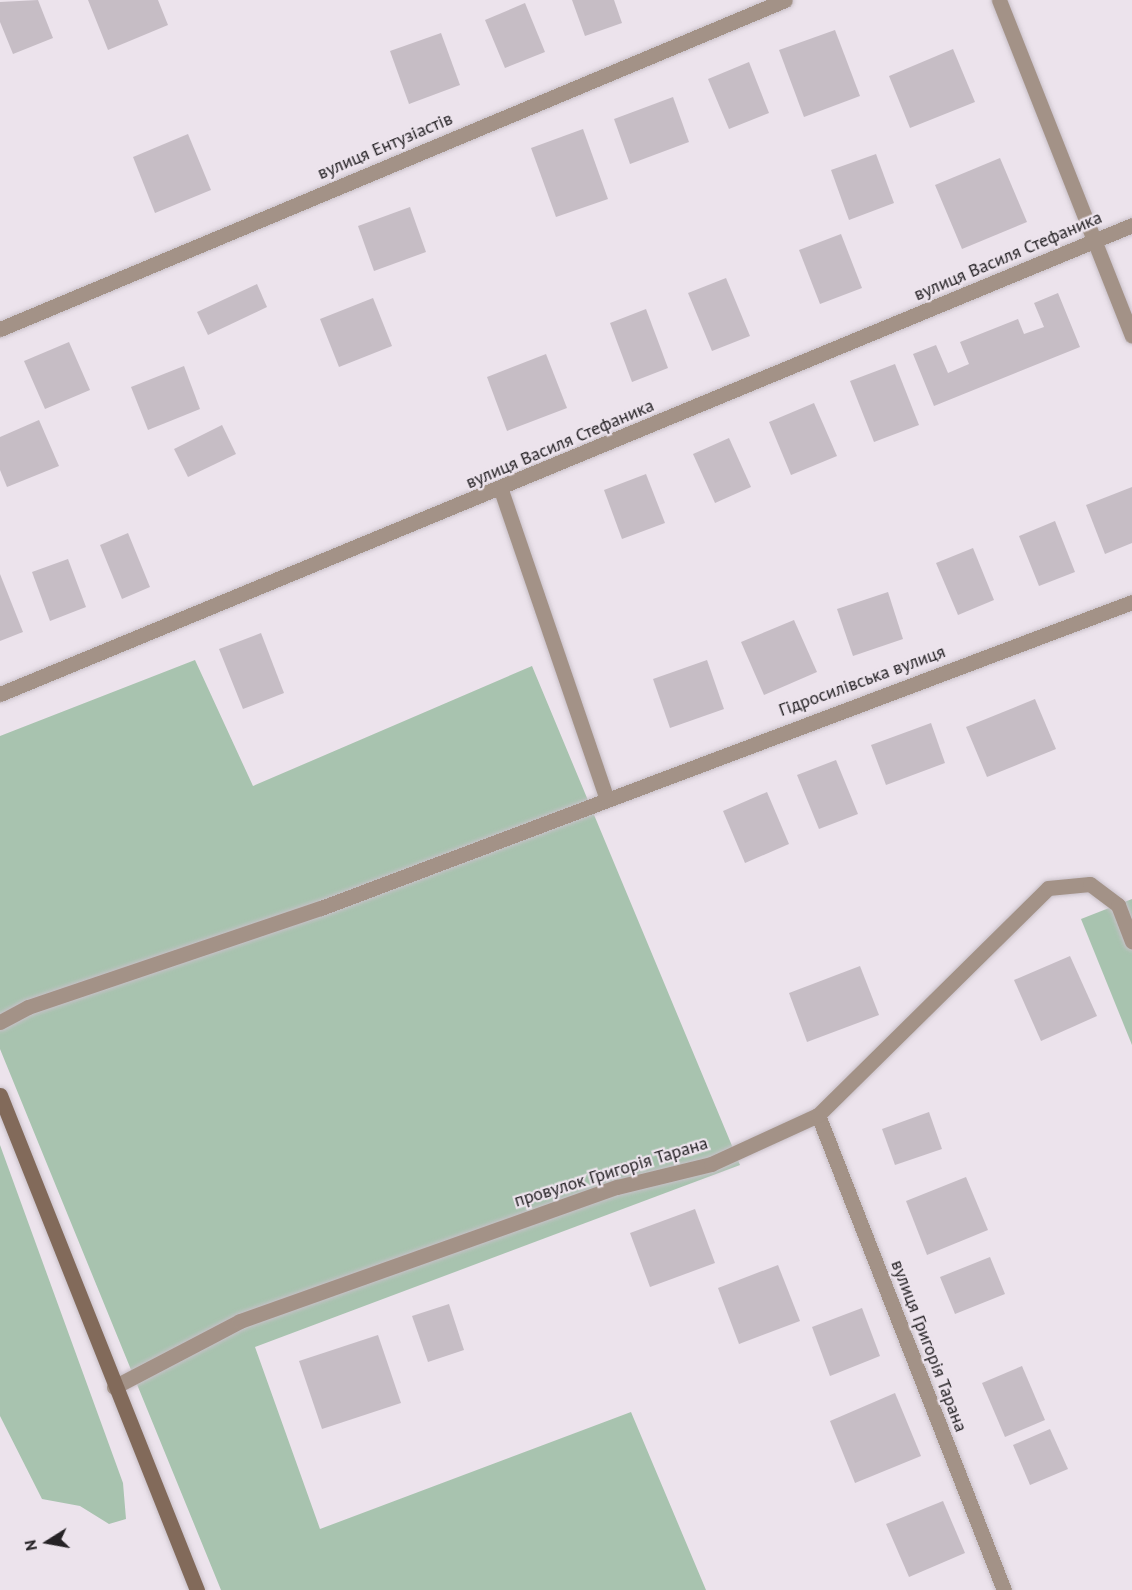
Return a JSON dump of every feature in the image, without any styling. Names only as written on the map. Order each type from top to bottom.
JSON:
[{"type":"street","name":"вулиця Ентузіастів","points":[[0,328],[785,0]]},
{"type":"street","points":[[999,0],[1092,241],[1132,336]]},
{"type":"street","name":"вулиця Василя Стефаника","points":[[0,694],[501,490],[1132,225]]},
{"type":"street","points":[[501,490],[606,797]]},
{"type":"street","name":"Гідросилівська вулиця","points":[[0,1022],[28,1007],[321,908],[606,797],[1132,602]]},
{"type":"street","name":"провулок Григорія Тарана","points":[[114,1387],[240,1321],[617,1187],[711,1164],[818,1115],[1048,888],[1090,884],[1118,904],[1132,941]]},
{"type":"street","points":[[0,1095],[114,1387],[197,1590]]},
{"type":"street","name":"вулиця Григорія Тарана","points":[[818,1115],[1004,1590]]},
{"type":"green space","points":[[195,660],[253,786],[532,666],[740,1165],[255,1347],[320,1529],[631,1412],[706,1590],[221,1590],[0,1049],[0,736]]},
{"type":"green space","points":[[1132,899],[1132,1045],[1081,919]]},
{"type":"green space","points":[[0,1145],[123,1483],[126,1519],[109,1524],[80,1506],[42,1499],[0,1416]]},
{"type":"building","points":[[38,0],[53,38],[13,54],[0,22],[0,2]]},
{"type":"building","points":[[88,0],[158,0],[168,25],[108,50]]},
{"type":"building","points":[[572,0],[614,0],[622,23],[585,36]]},
{"type":"building","points":[[525,3],[545,52],[505,68],[485,20]]},
{"type":"building","points":[[835,30],[860,96],[804,117],[779,50]]},
{"type":"building","points":[[441,33],[460,85],[409,104],[390,51]]},
{"type":"building","points":[[953,49],[975,102],[910,128],[889,76]]},
{"type":"building","points":[[749,62],[769,113],[729,129],[708,79]]},
{"type":"building","points":[[673,97],[689,142],[630,164],[614,119]]},
{"type":"building","points":[[583,129],[608,199],[556,217],[531,148]]},
{"type":"building","points":[[188,134],[211,190],[155,213],[133,157]]},
{"type":"building","points":[[876,154],[894,203],[849,220],[831,170]]},
{"type":"building","points":[[1000,158],[1027,222],[962,249],[935,185]]},
{"type":"building","points":[[410,207],[426,252],[374,271],[358,226]]},
{"type":"building","points":[[841,234],[862,288],[820,304],[799,250]]},
{"type":"building","points":[[726,278],[750,336],[712,351],[688,293]]},
{"type":"building","points":[[257,284],[267,307],[208,335],[197,312]]},
{"type":"building","points":[[1058,293],[1080,347],[934,406],[913,354],[936,345],[948,373],[969,364],[960,342],[1018,319],[1024,334],[1044,327],[1034,303]]},
{"type":"building","points":[[373,298],[392,346],[339,367],[320,319]]},
{"type":"building","points":[[646,309],[668,368],[632,382],[610,323]]},
{"type":"building","points":[[69,342],[90,390],[45,409],[24,361]]},
{"type":"building","points":[[546,354],[567,408],[507,431],[487,377]]},
{"type":"building","points":[[895,364],[919,425],[874,442],[850,381]]},
{"type":"building","points":[[184,366],[200,409],[148,430],[131,387]]},
{"type":"building","points":[[814,403],[837,456],[791,475],[769,422]]},
{"type":"building","points":[[39,420],[59,466],[7,487],[0,470],[0,437]]},
{"type":"building","points":[[222,425],[236,454],[188,477],[174,449]]},
{"type":"building","points":[[729,438],[751,487],[715,503],[693,454]]},
{"type":"building","points":[[646,474],[665,523],[622,539],[604,490]]},
{"type":"building","points":[[1132,487],[1132,543],[1105,554],[1086,505]]},
{"type":"building","points":[[1055,521],[1075,572],[1039,586],[1019,536]]},
{"type":"building","points":[[128,533],[150,587],[122,599],[100,545]]},
{"type":"building","points":[[973,548],[994,600],[958,615],[936,563]]},
{"type":"building","points":[[68,559],[86,607],[50,621],[32,572]]},
{"type":"building","points":[[0,574],[23,632],[0,641]]},
{"type":"building","points":[[888,592],[903,639],[853,656],[837,609]]},
{"type":"building","points":[[794,620],[817,672],[764,695],[741,642]]},
{"type":"building","points":[[261,633],[284,693],[243,709],[219,649]]},
{"type":"building","points":[[707,660],[724,709],[670,728],[653,679]]},
{"type":"building","points":[[1035,699],[1056,749],[987,777],[966,727]]},
{"type":"building","points":[[931,723],[945,763],[886,785],[871,745]]},
{"type":"building","points":[[836,760],[858,814],[819,829],[797,775]]},
{"type":"building","points":[[767,792],[789,844],[745,863],[723,811]]},
{"type":"building","points":[[1070,956],[1097,1016],[1041,1041],[1014,980]]},
{"type":"building","points":[[860,966],[879,1015],[807,1042],[789,993]]},
{"type":"building","points":[[929,1112],[942,1149],[895,1165],[882,1129]]},
{"type":"building","points":[[966,1177],[988,1230],[927,1255],[906,1201]]},
{"type":"building","points":[[695,1209],[715,1263],[650,1287],[630,1233]]},
{"type":"building","points":[[990,1257],[1005,1294],[955,1314],[940,1277]]},
{"type":"building","points":[[778,1265],[800,1321],[739,1344],[718,1288]]},
{"type":"building","points":[[449,1304],[464,1350],[428,1362],[412,1316]]},
{"type":"building","points":[[862,1308],[880,1356],[830,1376],[812,1327]]},
{"type":"building","points":[[378,1335],[401,1403],[322,1429],[299,1361]]},
{"type":"building","points":[[1022,1366],[1045,1420],[1005,1437],[982,1383]]},
{"type":"building","points":[[895,1393],[921,1456],[855,1483],[830,1421]]},
{"type":"building","points":[[1050,1429],[1068,1469],[1030,1485],[1013,1445]]},
{"type":"building","points":[[943,1501],[965,1553],[909,1577],[886,1524]]}]
